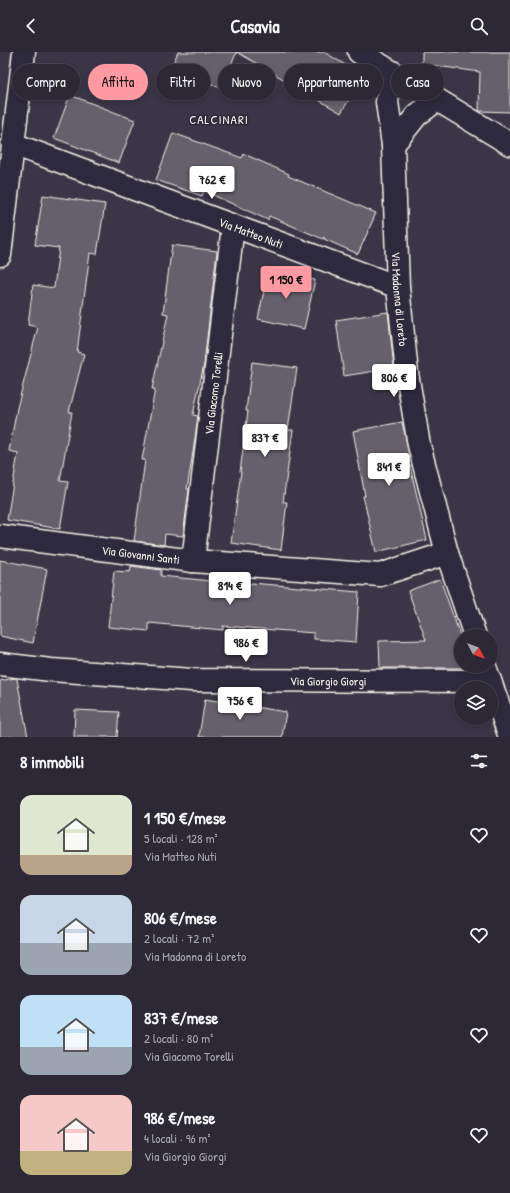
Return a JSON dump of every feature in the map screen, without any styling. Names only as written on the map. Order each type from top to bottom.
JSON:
[{"type":"street","points":[[0,255],[24,52]]},
{"type":"street","points":[[359,52],[391,71]]},
{"type":"street","name":"Via Madonna di Loreto","points":[[391,78],[387,102],[392,145],[398,286],[407,373],[419,446],[447,553],[473,629]]},
{"type":"street","points":[[392,145],[417,116],[437,100],[510,144]]},
{"type":"street","name":"Via Matteo Nuti","points":[[13,144],[398,286]]},
{"type":"street","name":"Via Giacomo Torelli","points":[[194,561],[233,226]]},
{"type":"street","name":"Via Giovanni Santi","points":[[0,536],[194,561],[380,575],[447,553]]},
{"type":"street","name":"Via Giorgio Giorgi","points":[[0,664],[51,670],[192,680],[487,673]]},
{"type":"street","points":[[487,673],[510,737]]},
{"type":"building","points":[[178,52],[237,52],[231,64],[218,64],[218,87],[210,83],[210,64],[173,64]]},
{"type":"building","points":[[237,52],[324,52],[344,64],[284,64],[284,80],[276,75],[276,64],[257,64]]},
{"type":"building","points":[[422,52],[510,52],[510,112],[479,111],[480,72],[444,67],[444,64],[422,64]]},
{"type":"building","points":[[80,99],[135,120],[119,163],[54,138],[68,100]]},
{"type":"building","points":[[319,100],[349,100],[341,113]]},
{"type":"building","points":[[173,133],[242,158],[244,154],[289,174],[288,176],[376,213],[358,254],[324,239],[324,237],[323,239],[269,216],[268,220],[204,191],[202,196],[156,180]]},
{"type":"building","points":[[43,195],[105,204],[97,254],[90,253],[77,352],[84,354],[69,412],[72,412],[60,481],[68,482],[60,529],[7,520],[18,453],[9,451],[17,408],[38,327],[28,325],[33,285],[54,288],[59,248],[35,245]]},
{"type":"building","points":[[172,245],[217,251],[204,364],[193,415],[198,416],[187,489],[189,489],[183,536],[165,534],[164,545],[134,541],[145,460],[142,460],[155,389],[152,389],[168,314],[163,313]]},
{"type":"building","points":[[268,271],[315,280],[304,329],[258,319]]},
{"type":"building","points":[[388,312],[394,368],[344,376],[336,320]]},
{"type":"building","points":[[252,362],[297,368],[288,430],[293,430],[283,502],[287,502],[281,550],[231,543],[241,472]]},
{"type":"building","points":[[402,422],[412,466],[410,466],[427,540],[376,552],[363,496],[365,496],[353,431]]},
{"type":"building","points":[[0,560],[47,569],[33,643],[0,636]]},
{"type":"building","points":[[131,566],[161,570],[161,576],[251,585],[251,583],[359,592],[356,642],[314,639],[314,633],[223,626],[223,630],[149,623],[149,631],[108,627],[114,571],[130,572]]},
{"type":"building","points":[[440,579],[458,629],[454,629],[454,668],[380,668],[379,641],[426,640],[408,591]]},
{"type":"building","points":[[15,678],[17,679],[28,737],[0,737],[0,681]]},
{"type":"building","points":[[205,699],[286,712],[282,737],[199,737]]},
{"type":"building","points":[[75,710],[119,712],[117,737],[74,737]]},
{"type":"district","name":"CALCINARI","points":[[219,119]]}]
